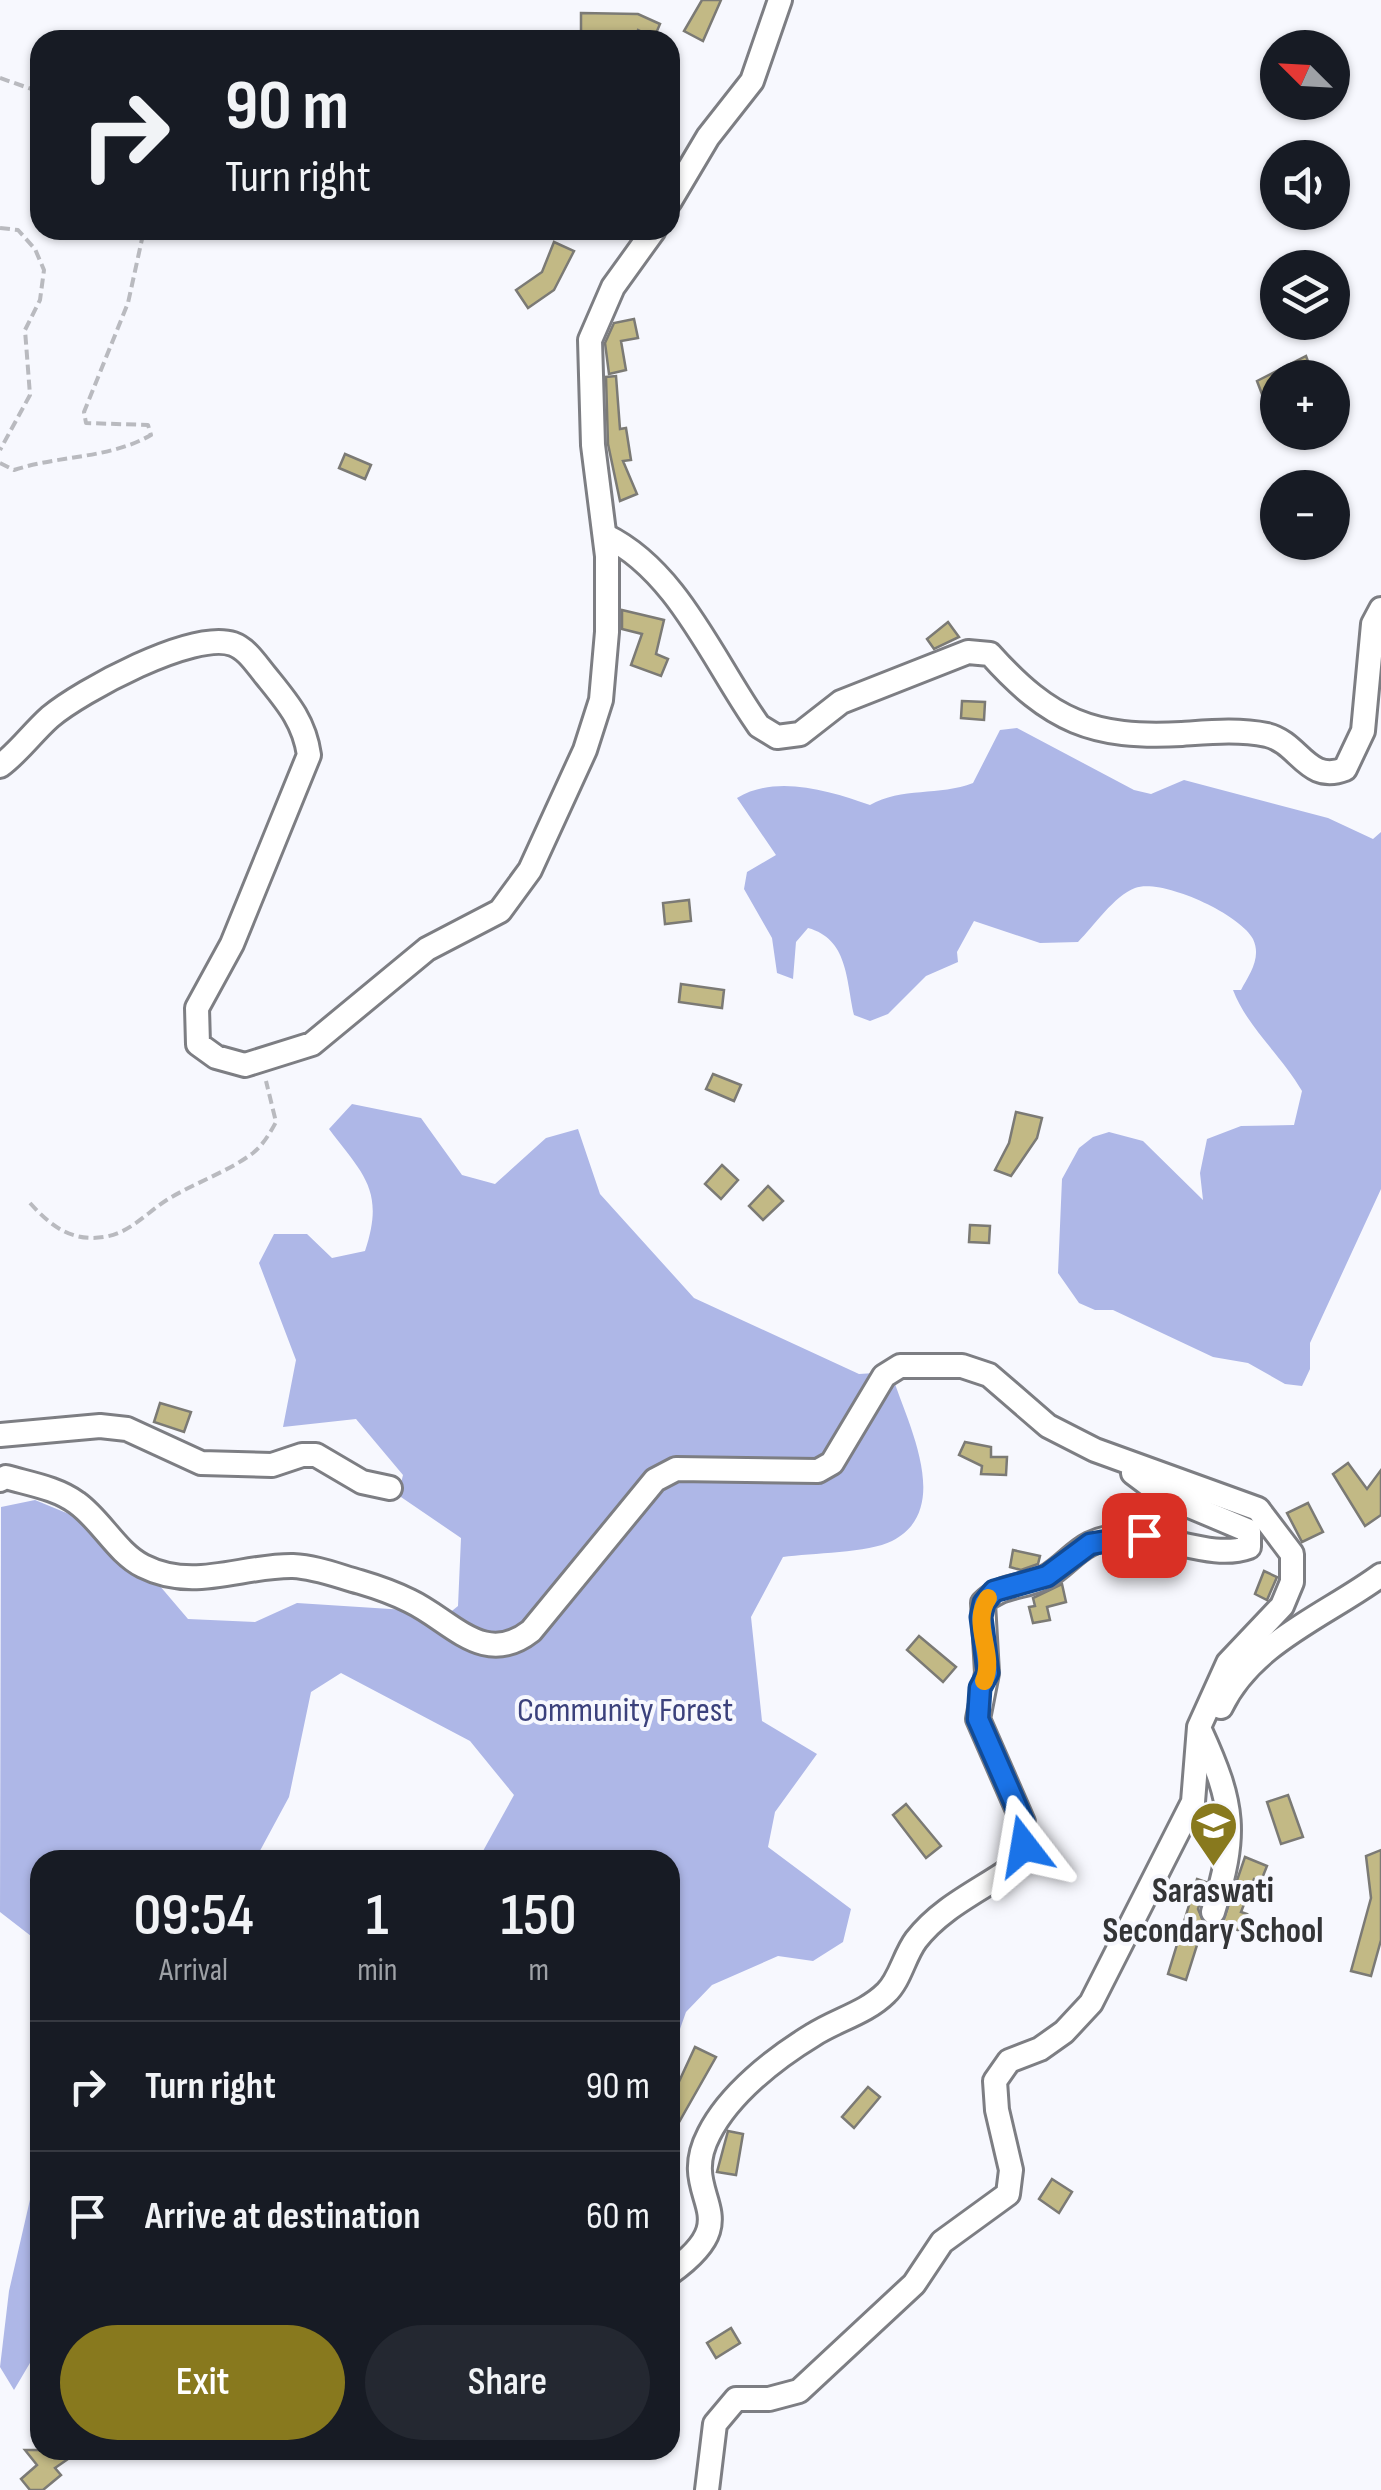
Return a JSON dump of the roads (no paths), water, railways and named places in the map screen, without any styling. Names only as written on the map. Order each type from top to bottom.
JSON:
[{"type":"street","points":[[680,184],[708,136],[752,82],[780,0]]},
{"type":"street","points":[[0,766],[51,716],[95,686],[132,666],[212,642],[230,642],[244,650],[274,686],[306,731],[309,755],[238,930],[197,1008],[198,1044],[216,1057],[244,1065],[312,1044],[427,949],[500,910],[530,870],[585,750],[600,700],[607,632],[606,536],[593,445],[590,340],[613,287],[647,240]]},
{"type":"street","points":[[606,536],[633,549],[676,598],[759,726],[777,737],[800,734],[841,702],[968,652],[990,654],[1018,684],[1087,729],[1138,736],[1246,730],[1276,738],[1314,772],[1331,775],[1346,769],[1363,731],[1373,624],[1381,608]]},
{"type":"street","points":[[0,1480],[6,1478],[50,1489],[77,1503],[142,1566],[173,1576],[224,1578],[269,1568],[308,1567],[411,1601],[466,1637],[490,1645],[514,1644],[530,1631],[655,1480],[676,1470],[818,1471],[832,1463],[884,1376],[900,1366],[962,1366],[988,1375],[1048,1426],[1121,1459],[1258,1509],[1292,1554],[1292,1582],[1282,1606],[1254,1631],[1228,1663],[1202,1735],[1192,1802],[1091,2002],[1064,2032],[1040,2049],[1009,2061],[996,2081],[997,2110],[1011,2170],[1008,2194],[942,2242],[914,2284],[799,2391],[769,2399],[736,2399],[715,2424],[707,2490]]},
{"type":"street","points":[[0,1435],[100,1426],[127,1429],[200,1463],[272,1465],[302,1454],[316,1455],[362,1482],[390,1488]]},
{"type":"street","points":[[680,2264],[708,2239],[712,2218],[701,2185],[700,2160],[709,2134],[741,2091],[812,2035],[889,1991],[915,1941],[943,1912],[1019,1863],[1023,1822],[978,1719],[980,1688],[988,1673],[981,1617],[984,1603],[994,1591],[1047,1576],[1090,1544],[1111,1538],[1144,1535],[1230,1550],[1249,1547],[1248,1531],[1160,1494],[1121,1459]]},
{"type":"street","points":[[1202,1735],[1243,1673],[1316,1612],[1381,1575]]},
{"type":"street","points":[[1202,1735],[1228,1796],[1231,1853],[1213,1912]]},
{"type":"place","name":"Saraswati Secondary School","points":[[1213,1868]]},
{"type":"park label","name":"Community Forest","points":[[625,1709]]}]
